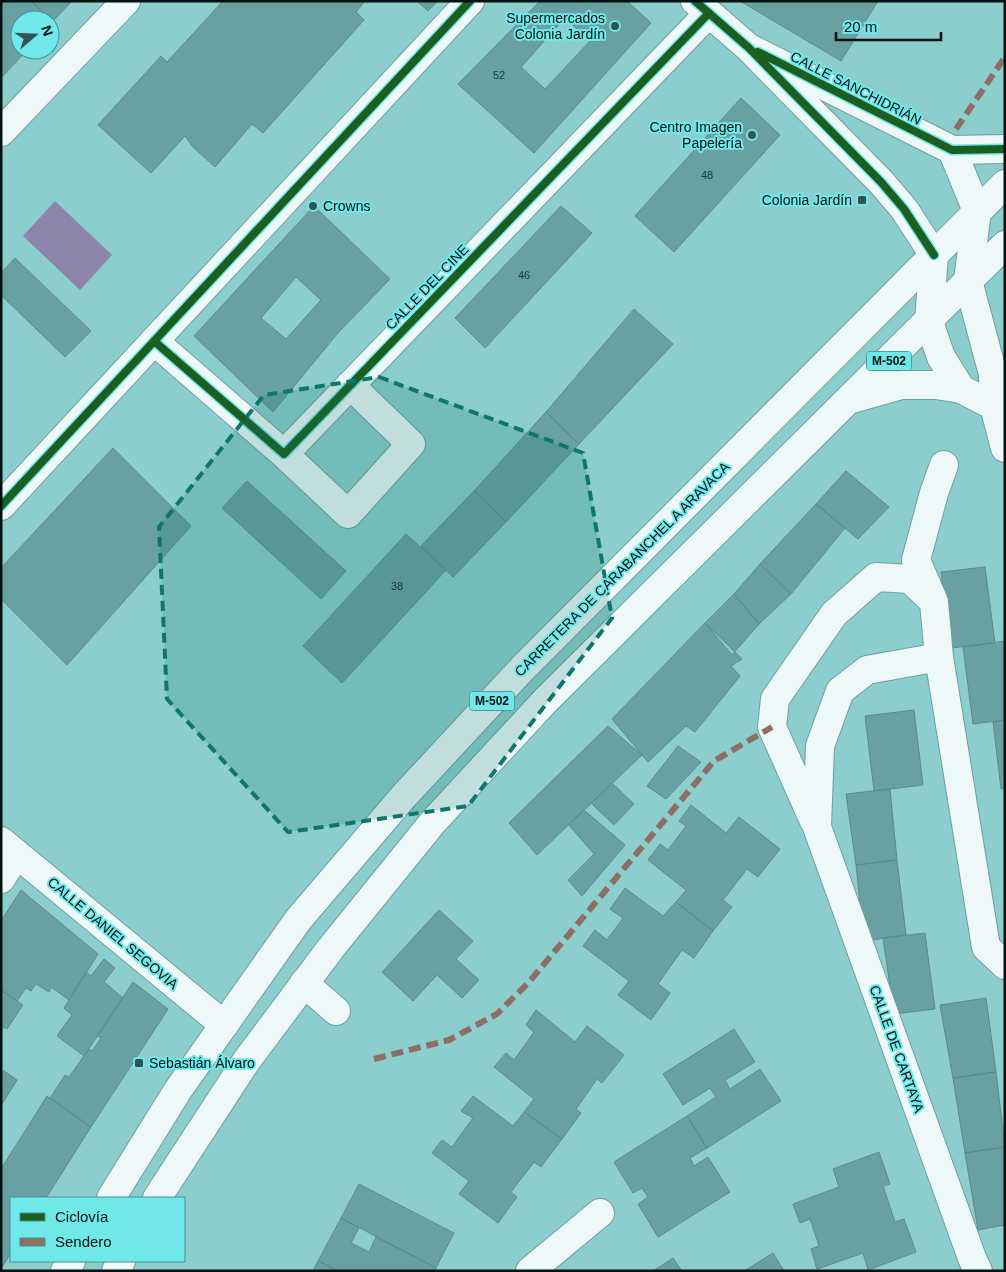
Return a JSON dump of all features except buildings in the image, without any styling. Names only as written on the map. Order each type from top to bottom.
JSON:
[{"type":"main road","points":[[1,132],[126,1]]},
{"type":"main road","points":[[1,506],[470,1]]},
{"type":"main road","name":"CALLE SANCHIDRIÁN","points":[[702,7],[749,48],[881,182],[904,209],[934,255]]},
{"type":"main road","name":"CALLE DEL CINE","points":[[284,454],[702,7]]},
{"type":"main road","name":"CALLE SANCHIDRIÁN","points":[[749,48],[952,150]]},
{"type":"main road","points":[[1005,149],[952,150],[977,211],[968,281],[999,368],[994,406],[1005,448]]},
{"type":"main road","name":"CARRETERA DE CARABANCHEL A ARAVACA","points":[[112,1197],[178,1090],[298,920],[403,798],[522,669],[1005,184]]},
{"type":"main road","name":"M-502","points":[[158,1197],[248,1060],[304,983],[433,822],[546,700],[1005,245]]},
{"type":"main road","points":[[934,255],[929,322],[941,356],[961,389]]},
{"type":"main road","points":[[154,341],[284,454],[348,514],[410,444],[350,385]]},
{"type":"main road","points":[[848,400],[901,385],[936,385],[961,389],[994,406]]},
{"type":"main road","points":[[944,464],[916,560],[934,602],[939,657],[986,947],[1005,965]]},
{"type":"main road","name":"CALLE DE CARTAYA","points":[[934,602],[910,579],[876,577],[834,614],[775,699],[772,727],[817,828],[969,1267]]},
{"type":"main road","name":"CALLE DE CARTAYA","points":[[817,828],[820,746],[840,691],[866,670],[939,657]]},
{"type":"main road","points":[[1,879],[9,848]]},
{"type":"main road","name":"CALLE DANIEL SEGOVIA","points":[[9,848],[224,1026]]},
{"type":"main road","points":[[304,983],[336,1012]]},
{"type":"main road","points":[[530,1271],[600,1214]]},
{"type":"highlighted area","points":[[379,377],[583,453],[612,618],[468,806],[288,832],[167,699],[159,527],[264,395]]},
{"type":"shaded area","points":[[55,201],[112,255],[80,290],[23,236]]},
{"type":"marked path","points":[[956,129],[1005,57]]},
{"type":"marked path","points":[[374,1059],[449,1040],[497,1014],[529,982],[714,761],[772,727]]},
{"type":"cycle path","points":[[1,506],[470,1]]},
{"type":"cycle path","points":[[695,1],[749,48],[881,182],[904,209],[934,255]]},
{"type":"cycle path","points":[[154,341],[284,454],[709,13]]},
{"type":"cycle path","points":[[758,52],[952,150],[1005,149]]},
{"type":"place","name":"Supermercados Colonia Jardín","points":[[615,26]]},
{"type":"place","name":"Centro Imagen Papelería","points":[[752,135]]},
{"type":"place","name":"Colonia Jardín","points":[[862,200]]},
{"type":"place","name":"Crowns","points":[[313,206]]},
{"type":"place","name":"Sebastián Álvaro","points":[[139,1063]]}]
